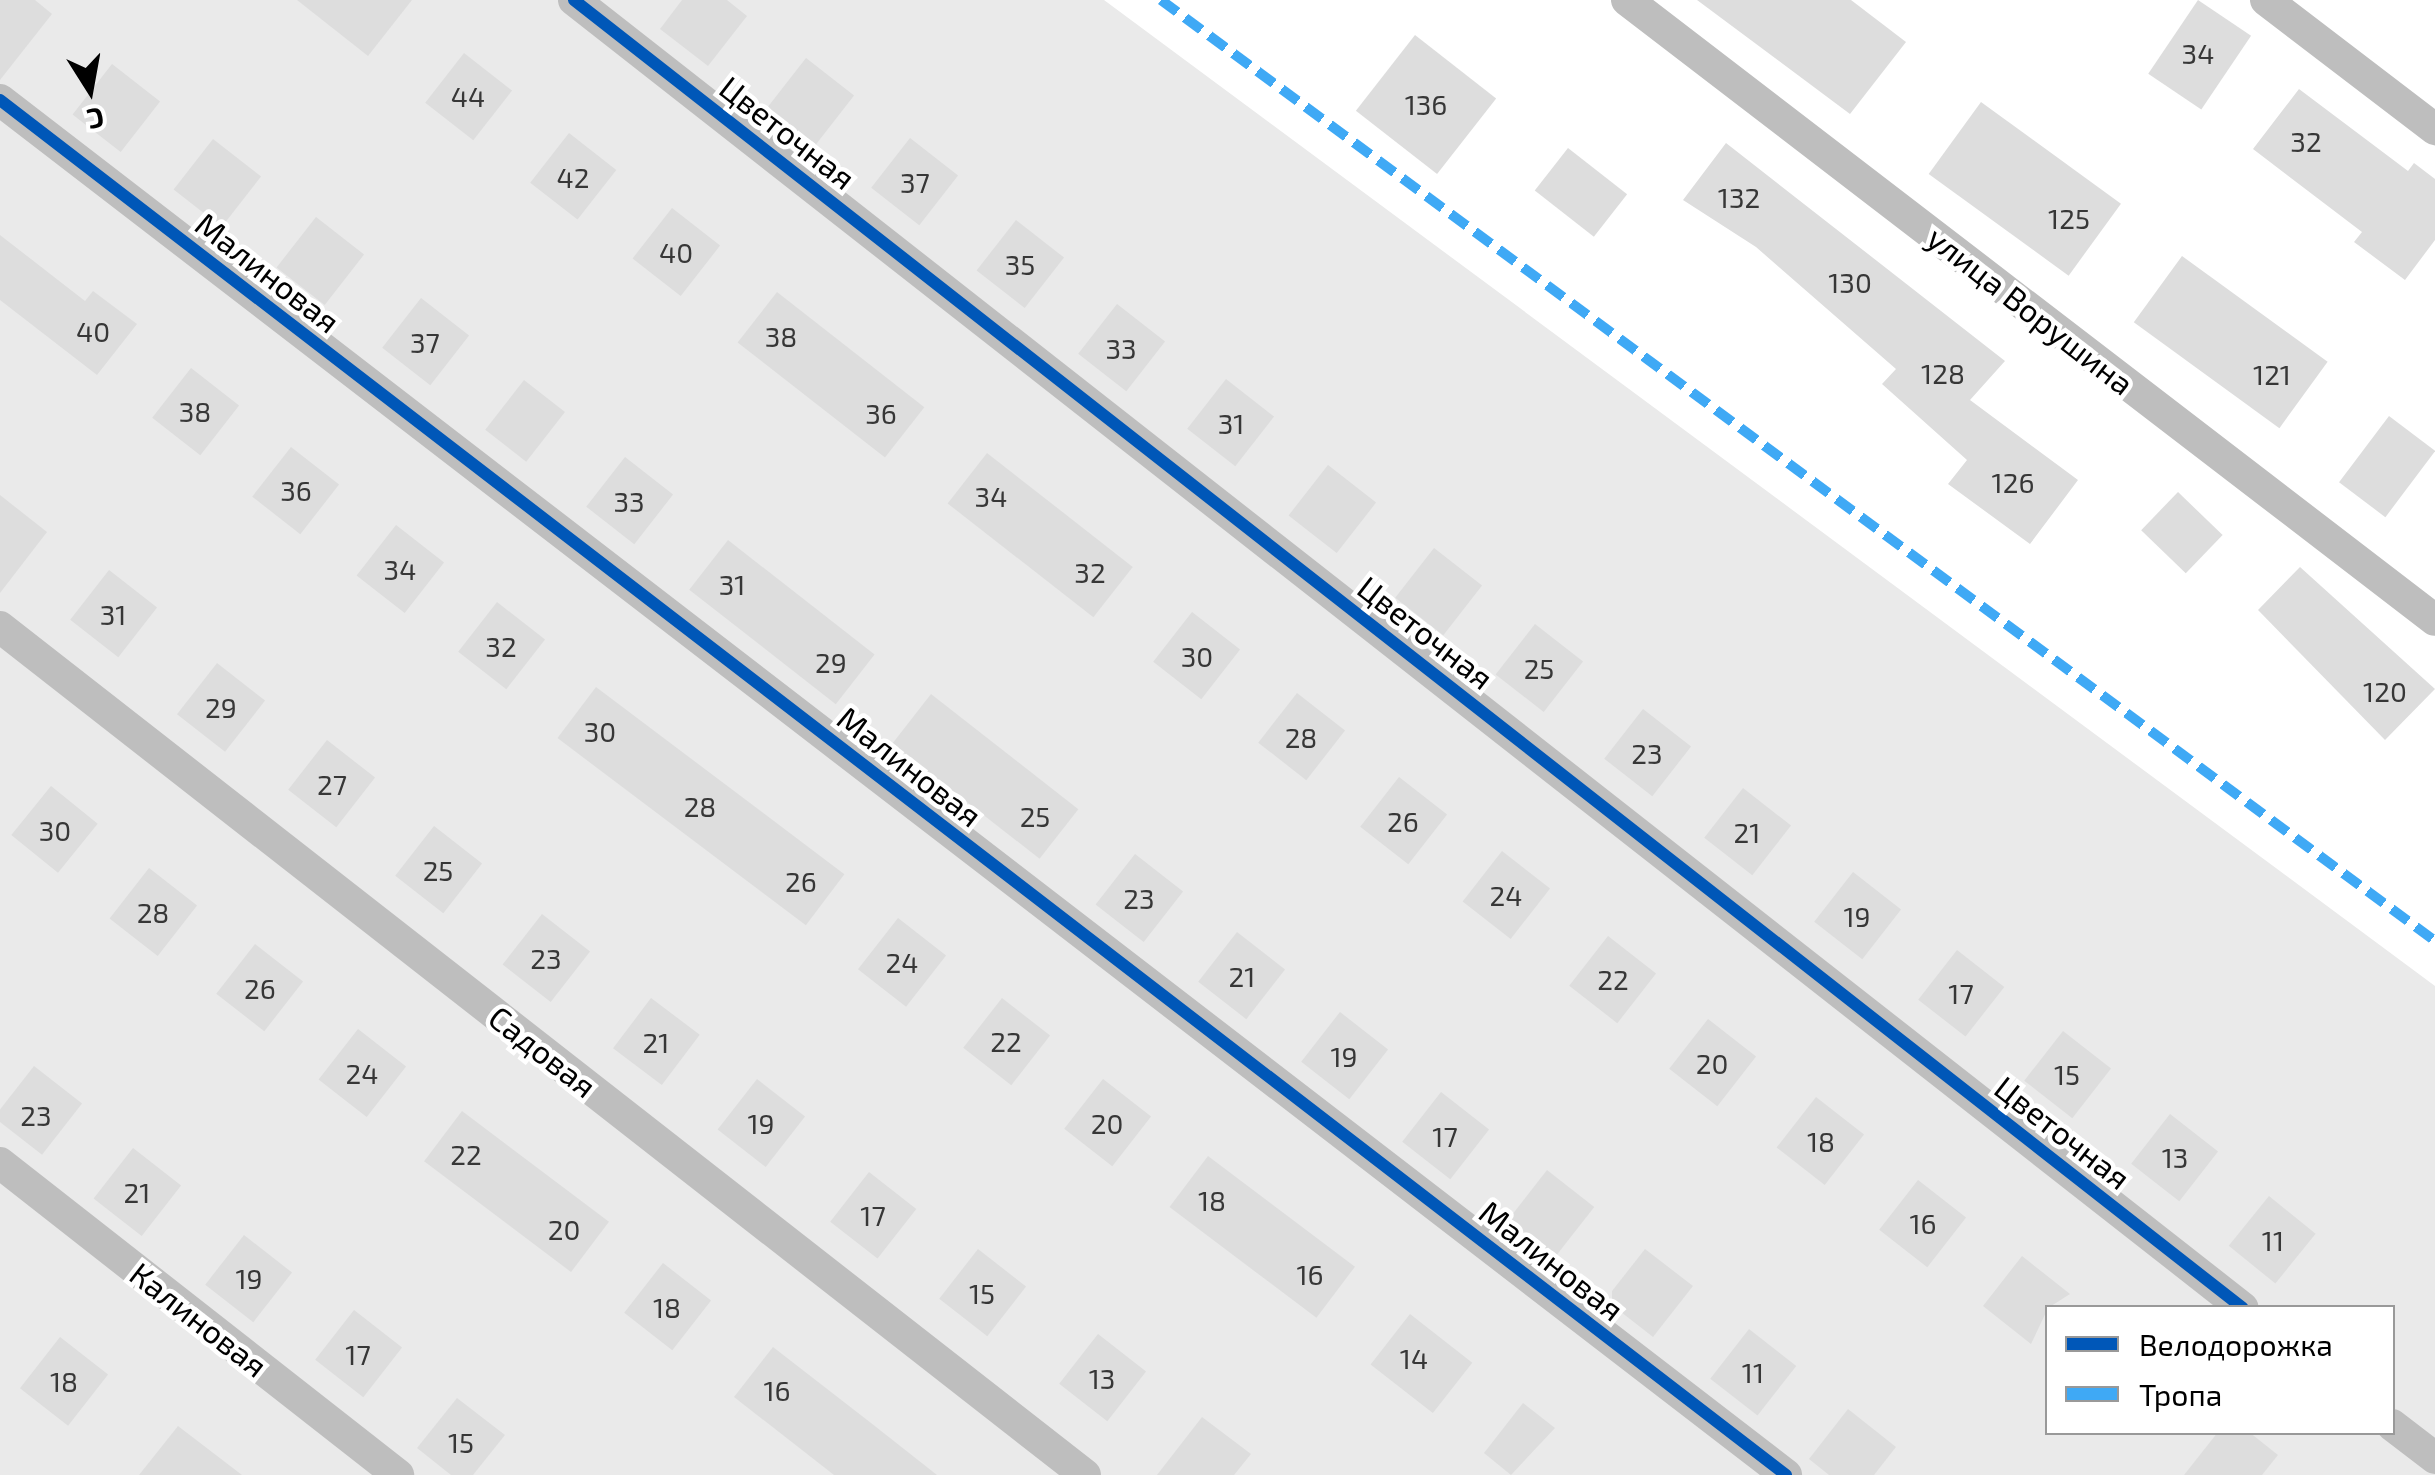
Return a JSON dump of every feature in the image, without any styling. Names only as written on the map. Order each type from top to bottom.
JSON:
[{"type":"street","name":"Цветочная","points":[[574,0],[2239,1305]]},
{"type":"street","name":"улица Ворушина","points":[[1627,0],[2435,620]]},
{"type":"street","points":[[2266,0],[2435,129]]},
{"type":"street","name":"Малиновая","points":[[0,100],[1786,1475]]},
{"type":"street","name":"Садовая","points":[[0,627],[1085,1475]]},
{"type":"street","name":"Калиновая","points":[[0,1162],[398,1475]]},
{"type":"street","points":[[2395,1427],[2435,1458]]},
{"type":"shaded area","points":[[0,0],[1104,0],[2435,986],[2435,1475],[0,1475]]},
{"type":"building","points":[[0,0],[35,0],[52,14],[0,80]]},
{"type":"building","points":[[297,0],[412,0],[368,56]]},
{"type":"building","points":[[682,0],[727,0],[747,16],[708,66],[660,29]]},
{"type":"building","points":[[1697,0],[1851,0],[1906,42],[1850,114]]},
{"type":"building","points":[[2198,0],[2251,36],[2201,110],[2148,74]]},
{"type":"building","points":[[1415,35],[1496,98],[1437,174],[1356,111]]},
{"type":"building","points":[[464,53],[512,91],[473,140],[425,103]]},
{"type":"building","points":[[806,58],[854,96],[815,146],[767,108]]},
{"type":"building","points":[[112,64],[160,102],[121,152],[73,114]]},
{"type":"building","points":[[2299,89],[2408,171],[2414,163],[2435,179],[2435,240],[2405,280],[2354,242],[2362,232],[2253,149]]},
{"type":"building","points":[[1981,102],[2121,204],[2069,276],[1929,174]]},
{"type":"building","points":[[569,133],[616,170],[577,220],[530,183]]},
{"type":"building","points":[[910,138],[958,176],[919,225],[871,188]]},
{"type":"building","points":[[213,139],[261,177],[222,227],[174,189]]},
{"type":"building","points":[[1726,143],[2005,361],[1970,400],[2078,480],[2030,544],[1948,484],[1967,460],[1882,384],[1896,369],[1756,247],[1683,200]]},
{"type":"building","points":[[1568,148],[1627,194],[1594,237],[1535,191]]},
{"type":"building","points":[[672,208],[720,246],[681,296],[633,258]]},
{"type":"building","points":[[316,217],[364,255],[325,305],[277,267]]},
{"type":"building","points":[[1016,220],[1064,258],[1025,308],[977,270]]},
{"type":"building","points":[[0,235],[85,301],[93,291],[137,324],[97,375],[0,300]]},
{"type":"building","points":[[2182,256],[2328,362],[2279,428],[2134,322]]},
{"type":"building","points":[[777,292],[924,407],[885,458],[738,342]]},
{"type":"building","points":[[421,298],[469,336],[430,385],[382,348]]},
{"type":"building","points":[[1117,304],[1165,342],[1126,391],[1078,354]]},
{"type":"building","points":[[191,368],[239,406],[200,455],[152,418]]},
{"type":"building","points":[[1226,379],[1274,417],[1235,466],[1187,429]]},
{"type":"building","points":[[524,380],[565,412],[526,462],[485,430]]},
{"type":"building","points":[[2389,416],[2435,451],[2385,517],[2339,482]]},
{"type":"building","points":[[291,447],[339,485],[300,534],[252,497]]},
{"type":"building","points":[[987,453],[1133,567],[1093,617],[948,503]]},
{"type":"building","points":[[625,457],[673,495],[634,544],[586,507]]},
{"type":"building","points":[[1328,465],[1376,503],[1337,553],[1289,515]]},
{"type":"building","points":[[2178,492],[2223,535],[2186,573],[2141,530]]},
{"type":"building","points":[[0,495],[47,532],[0,593]]},
{"type":"building","points":[[396,525],[444,563],[405,613],[357,575]]},
{"type":"building","points":[[728,540],[875,655],[836,704],[689,590]]},
{"type":"building","points":[[1434,548],[1482,586],[1443,635],[1395,598]]},
{"type":"building","points":[[2300,567],[2435,689],[2385,740],[2258,610]]},
{"type":"building","points":[[109,570],[157,608],[118,657],[70,620]]},
{"type":"building","points":[[497,602],[545,640],[506,689],[458,652]]},
{"type":"building","points":[[1192,612],[1240,650],[1201,699],[1153,662]]},
{"type":"building","points":[[1535,624],[1583,662],[1544,712],[1496,674]]},
{"type":"building","points":[[217,663],[265,701],[225,752],[177,714]]},
{"type":"building","points":[[596,687],[844,874],[806,925],[557,738]]},
{"type":"building","points":[[1297,693],[1345,731],[1306,780],[1258,743]]},
{"type":"building","points":[[931,694],[1078,809],[1040,859],[892,744]]},
{"type":"building","points":[[1643,709],[1691,747],[1652,796],[1604,759]]},
{"type":"building","points":[[327,740],[375,778],[336,827],[288,790]]},
{"type":"building","points":[[1399,777],[1447,815],[1408,864],[1360,827]]},
{"type":"building","points":[[51,786],[98,824],[58,873],[11,835]]},
{"type":"building","points":[[1743,788],[1791,826],[1752,875],[1704,838]]},
{"type":"building","points":[[434,826],[482,864],[443,913],[395,876]]},
{"type":"building","points":[[1502,851],[1550,889],[1511,939],[1463,901]]},
{"type":"building","points":[[1135,854],[1183,892],[1144,942],[1096,904]]},
{"type":"building","points":[[149,868],[197,906],[158,956],[110,918]]},
{"type":"building","points":[[1853,872],[1901,910],[1862,959],[1814,922]]},
{"type":"building","points":[[542,914],[590,952],[551,1002],[503,964]]},
{"type":"building","points":[[898,918],[946,956],[906,1007],[858,969]]},
{"type":"building","points":[[1237,932],[1285,970],[1246,1019],[1198,982]]},
{"type":"building","points":[[1608,936],[1656,974],[1617,1023],[1569,986]]},
{"type":"building","points":[[255,944],[303,982],[264,1031],[216,994]]},
{"type":"building","points":[[1957,950],[2004,987],[1965,1037],[1918,1000]]},
{"type":"building","points":[[651,998],[700,1035],[662,1085],[613,1048]]},
{"type":"building","points":[[1002,998],[1050,1036],[1011,1085],[963,1048]]},
{"type":"building","points":[[1340,1012],[1388,1050],[1349,1099],[1301,1062]]},
{"type":"building","points":[[1708,1019],[1756,1057],[1717,1106],[1669,1069]]},
{"type":"building","points":[[358,1029],[406,1067],[367,1117],[319,1079]]},
{"type":"building","points":[[2063,1031],[2111,1069],[2072,1118],[2024,1081]]},
{"type":"building","points":[[34,1066],[82,1104],[42,1155],[0,1122],[0,1110]]},
{"type":"building","points":[[757,1079],[805,1117],[766,1167],[718,1129]]},
{"type":"building","points":[[1103,1079],[1151,1117],[1112,1166],[1064,1129]]},
{"type":"building","points":[[1441,1092],[1489,1130],[1450,1179],[1402,1142]]},
{"type":"building","points":[[1816,1097],[1864,1135],[1825,1185],[1777,1147]]},
{"type":"building","points":[[462,1111],[609,1222],[571,1272],[424,1161]]},
{"type":"building","points":[[2170,1114],[2218,1152],[2179,1201],[2131,1164]]},
{"type":"building","points":[[133,1148],[181,1186],[142,1236],[94,1198]]},
{"type":"building","points":[[1208,1156],[1355,1267],[1316,1318],[1169,1207]]},
{"type":"building","points":[[1547,1170],[1594,1207],[1555,1257],[1508,1220]]},
{"type":"building","points":[[869,1172],[916,1209],[877,1259],[830,1222]]},
{"type":"building","points":[[1918,1180],[1966,1218],[1927,1267],[1879,1230]]},
{"type":"building","points":[[2269,1196],[2316,1234],[2275,1283],[2229,1246]]},
{"type":"building","points":[[244,1235],[292,1273],[253,1322],[205,1285]]},
{"type":"building","points":[[978,1249],[1026,1287],[987,1336],[939,1299]]},
{"type":"building","points":[[1645,1249],[1693,1286],[1653,1337],[1612,1305],[1612,1291]]},
{"type":"building","points":[[2022,1256],[2070,1294],[2053,1305],[2045,1305],[2045,1314],[2031,1344],[1983,1306]]},
{"type":"building","points":[[663,1263],[711,1301],[672,1350],[624,1313]]},
{"type":"building","points":[[354,1310],[402,1348],[363,1397],[315,1360]]},
{"type":"building","points":[[1410,1314],[1472,1363],[1433,1413],[1371,1364]]},
{"type":"building","points":[[1749,1329],[1796,1366],[1757,1416],[1710,1379]]},
{"type":"building","points":[[1098,1334],[1146,1372],[1107,1421],[1059,1384]]},
{"type":"building","points":[[60,1337],[108,1375],[68,1426],[20,1388]]},
{"type":"building","points":[[773,1347],[937,1475],[834,1475],[734,1397]]},
{"type":"building","points":[[457,1398],[505,1435],[473,1475],[451,1475],[417,1448]]},
{"type":"building","points":[[1523,1403],[1555,1428],[1511,1475],[1484,1453]]},
{"type":"building","points":[[1848,1409],[1896,1447],[1874,1475],[1829,1475],[1809,1459]]},
{"type":"building","points":[[1202,1417],[1251,1454],[1234,1475],[1157,1475]]},
{"type":"building","points":[[178,1426],[242,1475],[139,1475]]},
{"type":"building","points":[[2216,1435],[2253,1435],[2278,1455],[2262,1475],[2184,1475]]},
{"type":"marked path","points":[[1161,0],[2435,941]]},
{"type":"cycle path","points":[[574,0],[2239,1305]]},
{"type":"cycle path","points":[[0,100],[1786,1475]]}]
